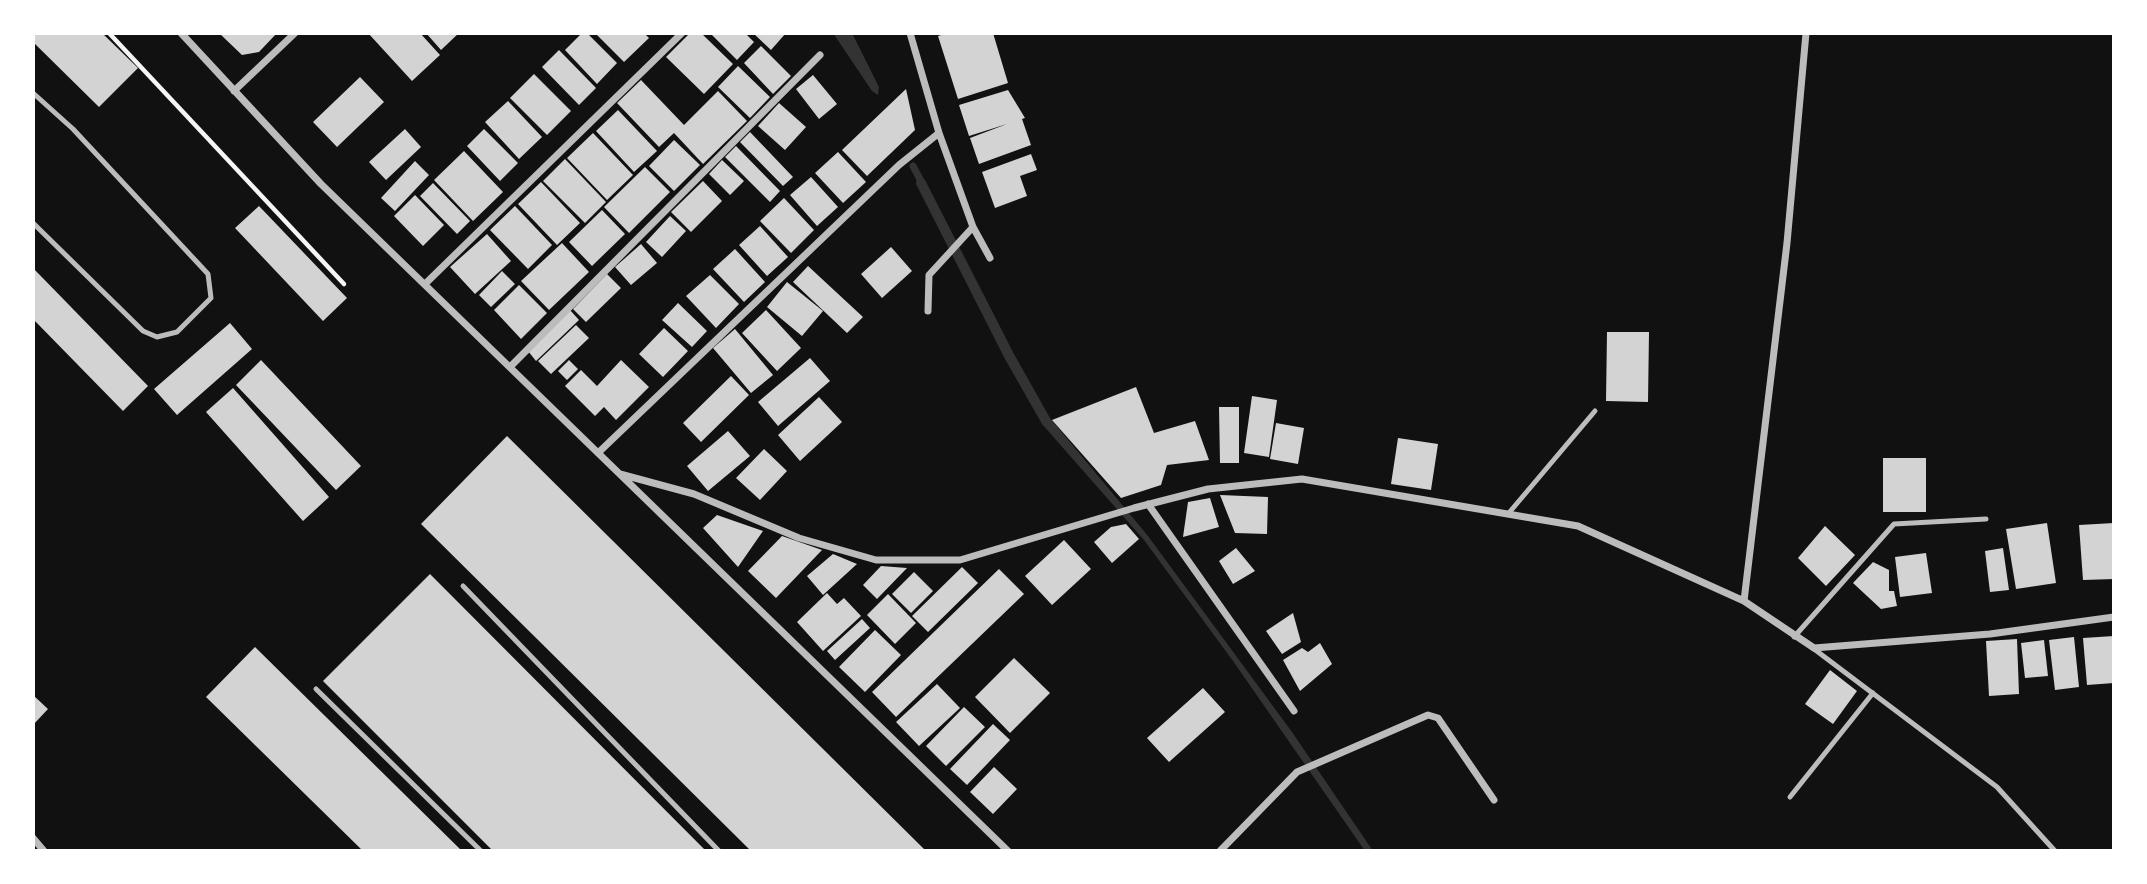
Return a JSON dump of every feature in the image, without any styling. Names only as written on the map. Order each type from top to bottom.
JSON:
[{"type":"street","points":[[181,33],[321,184],[1008,851]]},
{"type":"street","points":[[234,90],[295,33]]},
{"type":"street","points":[[425,284],[682,33]]},
{"type":"street","points":[[910,33],[939,134],[973,227],[990,258]]},
{"type":"street","points":[[1745,601],[1787,243],[1806,33]]},
{"type":"street","points":[[509,367],[820,55]]},
{"type":"street","points":[[598,453],[899,165],[939,134]]},
{"type":"street","points":[[928,312],[929,275],[973,227]]},
{"type":"street","points":[[620,474],[694,494],[799,538],[876,560],[960,560],[1208,489],[1302,479],[1578,526],[1745,601],[1814,648],[1990,634],[2114,617]]},
{"type":"street","points":[[1148,504],[1294,711]]},
{"type":"street","points":[[1220,851],[1297,772],[1428,715],[1438,718],[1494,800]]},
{"type":"street","points":[[33,838],[44,851]]},
{"type":"lane","points":[[33,93],[73,129],[208,274],[211,298],[177,332],[157,337],[143,331],[33,223]]},
{"type":"lane","points":[[1508,514],[1595,411]]},
{"type":"lane","points":[[1794,636],[1894,524],[1986,519]]},
{"type":"lane","points":[[463,586],[719,851]]},
{"type":"lane","points":[[1814,648],[1997,787],[2055,851]]},
{"type":"lane","points":[[316,689],[481,851]]},
{"type":"lane","points":[[1790,797],[1873,693]]},
{"type":"path","points":[[108,33],[344,284]]},
{"type":"shaded area","points":[[833,33],[852,33],[879,87],[878,95],[872,91]]},
{"type":"shaded area","points":[[917,173],[925,180],[1014,354],[1050,418],[1148,536],[1292,732],[1373,851],[1365,851],[1233,661],[1144,540],[1042,424],[1005,359],[916,184]]},
{"type":"building","points":[[33,33],[102,33],[138,68],[99,107],[33,42]]},
{"type":"building","points":[[219,33],[277,33],[259,52],[242,55]]},
{"type":"building","points":[[368,33],[420,33],[440,55],[412,81]]},
{"type":"building","points":[[426,33],[459,33],[441,50]]},
{"type":"building","points":[[582,33],[587,33],[617,63],[597,84],[565,50]]},
{"type":"building","points":[[595,33],[644,33],[649,38],[624,62]]},
{"type":"building","points":[[690,33],[701,33],[733,64],[704,94],[666,57]]},
{"type":"building","points":[[710,33],[745,33],[754,42],[737,60]]},
{"type":"building","points":[[753,33],[786,33],[771,50]]},
{"type":"building","points":[[948,33],[993,33],[1008,83],[958,99],[938,36]]},
{"type":"building","points":[[761,46],[791,76],[773,94],[744,63]]},
{"type":"building","points":[[559,50],[596,88],[579,105],[542,67]]},
{"type":"building","points":[[738,66],[770,97],[750,118],[718,87]]},
{"type":"building","points":[[534,74],[571,111],[547,135],[510,98]]},
{"type":"building","points":[[813,75],[837,104],[819,119],[796,89]]},
{"type":"building","points":[[360,77],[384,102],[337,147],[313,122]]},
{"type":"building","points":[[641,80],[684,125],[718,91],[747,121],[703,164],[674,133],[659,147],[617,103]]},
{"type":"building","points":[[906,89],[915,130],[867,176],[842,150]]},
{"type":"building","points":[[1008,90],[1025,118],[1022,119],[1031,145],[979,164],[970,138],[1007,124],[969,136],[959,105]]},
{"type":"building","points":[[508,101],[542,137],[519,159],[485,122]]},
{"type":"building","points":[[779,103],[806,127],[785,150],[758,126]]},
{"type":"building","points":[[618,110],[657,151],[634,172],[596,131]]},
{"type":"building","points":[[405,129],[421,147],[386,180],[369,162]]},
{"type":"building","points":[[484,129],[518,163],[500,181],[467,146]]},
{"type":"building","points":[[750,132],[793,177],[783,186],[740,142]]},
{"type":"building","points":[[593,133],[633,175],[607,200],[567,158]]},
{"type":"building","points":[[674,140],[700,165],[674,191],[649,166]]},
{"type":"building","points":[[736,146],[780,191],[770,202],[725,157]]},
{"type":"building","points":[[464,151],[503,192],[473,221],[434,180]]},
{"type":"building","points":[[838,152],[866,182],[843,203],[815,173]]},
{"type":"building","points":[[1031,154],[1037,170],[1020,176],[1027,196],[995,208],[982,172]]},
{"type":"building","points":[[565,159],[606,202],[585,223],[543,181]]},
{"type":"building","points":[[722,160],[744,181],[730,195],[709,174]]},
{"type":"building","points":[[415,161],[429,175],[395,211],[381,198]]},
{"type":"building","points":[[645,167],[670,192],[629,233],[604,207]]},
{"type":"building","points":[[811,177],[838,207],[817,226],[790,195]]},
{"type":"building","points":[[703,181],[722,201],[691,232],[671,212]]},
{"type":"building","points":[[541,182],[580,223],[557,245],[518,204]]},
{"type":"building","points":[[433,183],[470,221],[457,234],[420,196]]},
{"type":"building","points":[[415,195],[444,225],[423,246],[394,216]]},
{"type":"building","points":[[784,198],[814,230],[791,253],[760,221]]},
{"type":"building","points":[[259,206],[347,298],[323,321],[235,228]]},
{"type":"building","points":[[515,206],[552,245],[528,269],[490,230]]},
{"type":"building","points":[[602,210],[625,234],[592,266],[569,242]]},
{"type":"building","points":[[670,216],[686,231],[662,257],[646,242]]},
{"type":"building","points":[[760,226],[788,257],[767,276],[739,245]]},
{"type":"building","points":[[487,234],[511,261],[475,294],[450,267]]},
{"type":"building","points":[[562,243],[589,272],[549,310],[521,281]]},
{"type":"building","points":[[641,244],[657,263],[631,285],[615,267]]},
{"type":"building","points":[[891,247],[912,271],[882,298],[861,274]]},
{"type":"building","points":[[735,249],[765,282],[744,302],[713,269]]},
{"type":"building","points":[[808,266],[863,317],[847,333],[793,282]]},
{"type":"building","points":[[33,268],[148,386],[123,411],[33,319]]},
{"type":"building","points":[[502,271],[515,284],[491,307],[479,295]]},
{"type":"building","points":[[607,274],[621,288],[586,322],[573,309]]},
{"type":"building","points":[[710,275],[739,304],[716,328],[686,296]]},
{"type":"building","points":[[787,282],[823,311],[802,336],[767,307]]},
{"type":"building","points":[[519,285],[547,313],[521,339],[494,310]]},
{"type":"building","points":[[678,303],[707,331],[692,347],[662,320]]},
{"type":"building","points":[[570,310],[579,320],[536,361],[528,351]]},
{"type":"building","points":[[766,310],[801,348],[777,371],[742,333]]},
{"type":"building","points":[[230,323],[252,349],[177,415],[154,389]]},
{"type":"building","points":[[576,325],[589,338],[551,374],[538,361]]},
{"type":"building","points":[[664,328],[688,351],[663,377],[639,354]]},
{"type":"building","points":[[735,329],[773,375],[751,393],[713,348]]},
{"type":"building","points":[[1607,332],[1649,332],[1648,402],[1606,401]]},
{"type":"building","points":[[810,358],[830,381],[778,426],[758,402]]},
{"type":"building","points":[[261,360],[361,466],[336,490],[236,385]]},
{"type":"building","points":[[569,360],[578,369],[567,380],[558,371]]},
{"type":"building","points":[[621,360],[649,387],[616,420],[604,407],[595,416],[565,386],[581,370],[597,386]]},
{"type":"building","points":[[731,376],[749,395],[701,442],[683,423]]},
{"type":"building","points":[[1136,387],[1154,433],[1195,421],[1209,460],[1167,465],[1161,485],[1121,498],[1052,420]]},
{"type":"building","points":[[233,388],[329,497],[303,521],[206,412]]},
{"type":"building","points":[[1252,396],[1277,400],[1269,457],[1244,453]]},
{"type":"building","points":[[819,397],[842,422],[800,461],[778,435]]},
{"type":"building","points":[[1219,407],[1239,407],[1239,463],[1220,463]]},
{"type":"building","points":[[1276,423],[1304,428],[1298,464],[1270,459]]},
{"type":"building","points":[[728,431],[750,456],[708,491],[687,466]]},
{"type":"building","points":[[507,436],[926,851],[751,851],[421,524]]},
{"type":"building","points":[[1398,438],[1438,444],[1431,490],[1391,484]]},
{"type":"building","points":[[764,449],[787,471],[760,500],[736,478]]},
{"type":"building","points":[[1883,458],[1926,458],[1926,512],[1883,512]]},
{"type":"building","points":[[1220,495],[1268,497],[1267,534],[1235,533]]},
{"type":"building","points":[[1210,498],[1219,527],[1183,537],[1188,502]]},
{"type":"building","points":[[717,515],[763,531],[738,567],[703,528]]},
{"type":"building","points":[[2047,523],[2056,583],[2016,589],[2006,529]]},
{"type":"building","points":[[2114,523],[2114,579],[2083,580],[2079,525]]},
{"type":"building","points":[[1126,524],[1139,539],[1112,563],[1094,542],[1111,527]]},
{"type":"building","points":[[1825,526],[1855,555],[1826,586],[1798,558]]},
{"type":"building","points":[[782,536],[822,550],[776,598],[748,571]]},
{"type":"building","points":[[1064,540],[1091,569],[1052,605],[1025,576]]},
{"type":"building","points":[[1236,548],[1255,571],[1233,584],[1219,561]]},
{"type":"building","points":[[2003,548],[2009,590],[1990,592],[1985,551]]},
{"type":"building","points":[[1926,553],[1932,593],[1900,597],[1895,557]]},
{"type":"building","points":[[833,554],[857,564],[823,595],[807,576]]},
{"type":"building","points":[[1873,562],[1889,570],[1889,591],[1894,591],[1897,606],[1881,609],[1853,583]]},
{"type":"building","points":[[881,566],[907,568],[877,599],[863,585]]},
{"type":"building","points":[[962,567],[978,583],[928,632],[912,616]]},
{"type":"building","points":[[999,569],[1024,594],[896,717],[872,692]]},
{"type":"building","points":[[914,572],[933,591],[911,613],[892,594]]},
{"type":"building","points":[[430,574],[706,851],[493,851],[323,681]]},
{"type":"building","points":[[827,593],[837,604],[844,598],[861,616],[823,651],[797,622]]},
{"type":"building","points":[[888,594],[916,623],[895,644],[867,615]]},
{"type":"building","points":[[1293,613],[1301,642],[1282,654],[1266,631]]},
{"type":"building","points":[[862,619],[870,628],[835,660],[827,651]]},
{"type":"building","points":[[875,630],[901,655],[865,692],[839,667]]},
{"type":"building","points":[[2114,636],[2114,683],[2087,685],[2083,638]]},
{"type":"building","points":[[2074,637],[2079,687],[2055,690],[2049,640]]},
{"type":"building","points":[[2017,639],[2019,694],[1989,696],[1986,641]]},
{"type":"building","points":[[2044,640],[2048,676],[2025,678],[2021,643]]},
{"type":"building","points":[[1320,643],[1332,664],[1300,691],[1283,660],[1302,648],[1308,652]]},
{"type":"building","points":[[255,647],[462,851],[363,851],[206,697]]},
{"type":"building","points":[[1014,658],[1050,693],[1010,733],[975,697]]},
{"type":"building","points":[[1830,670],[1857,691],[1833,724],[1805,704]]},
{"type":"building","points":[[937,684],[960,708],[919,746],[896,722]]},
{"type":"building","points":[[1203,688],[1225,712],[1169,762],[1147,738]]},
{"type":"building","points":[[33,695],[48,709],[33,725]]},
{"type":"building","points":[[964,707],[985,727],[946,766],[926,746]]},
{"type":"building","points":[[993,724],[1010,740],[967,785],[950,769]]},
{"type":"building","points":[[994,767],[1017,789],[993,814],[970,792]]},
{"type":"waterway","points":[[913,166],[921,181]]}]
